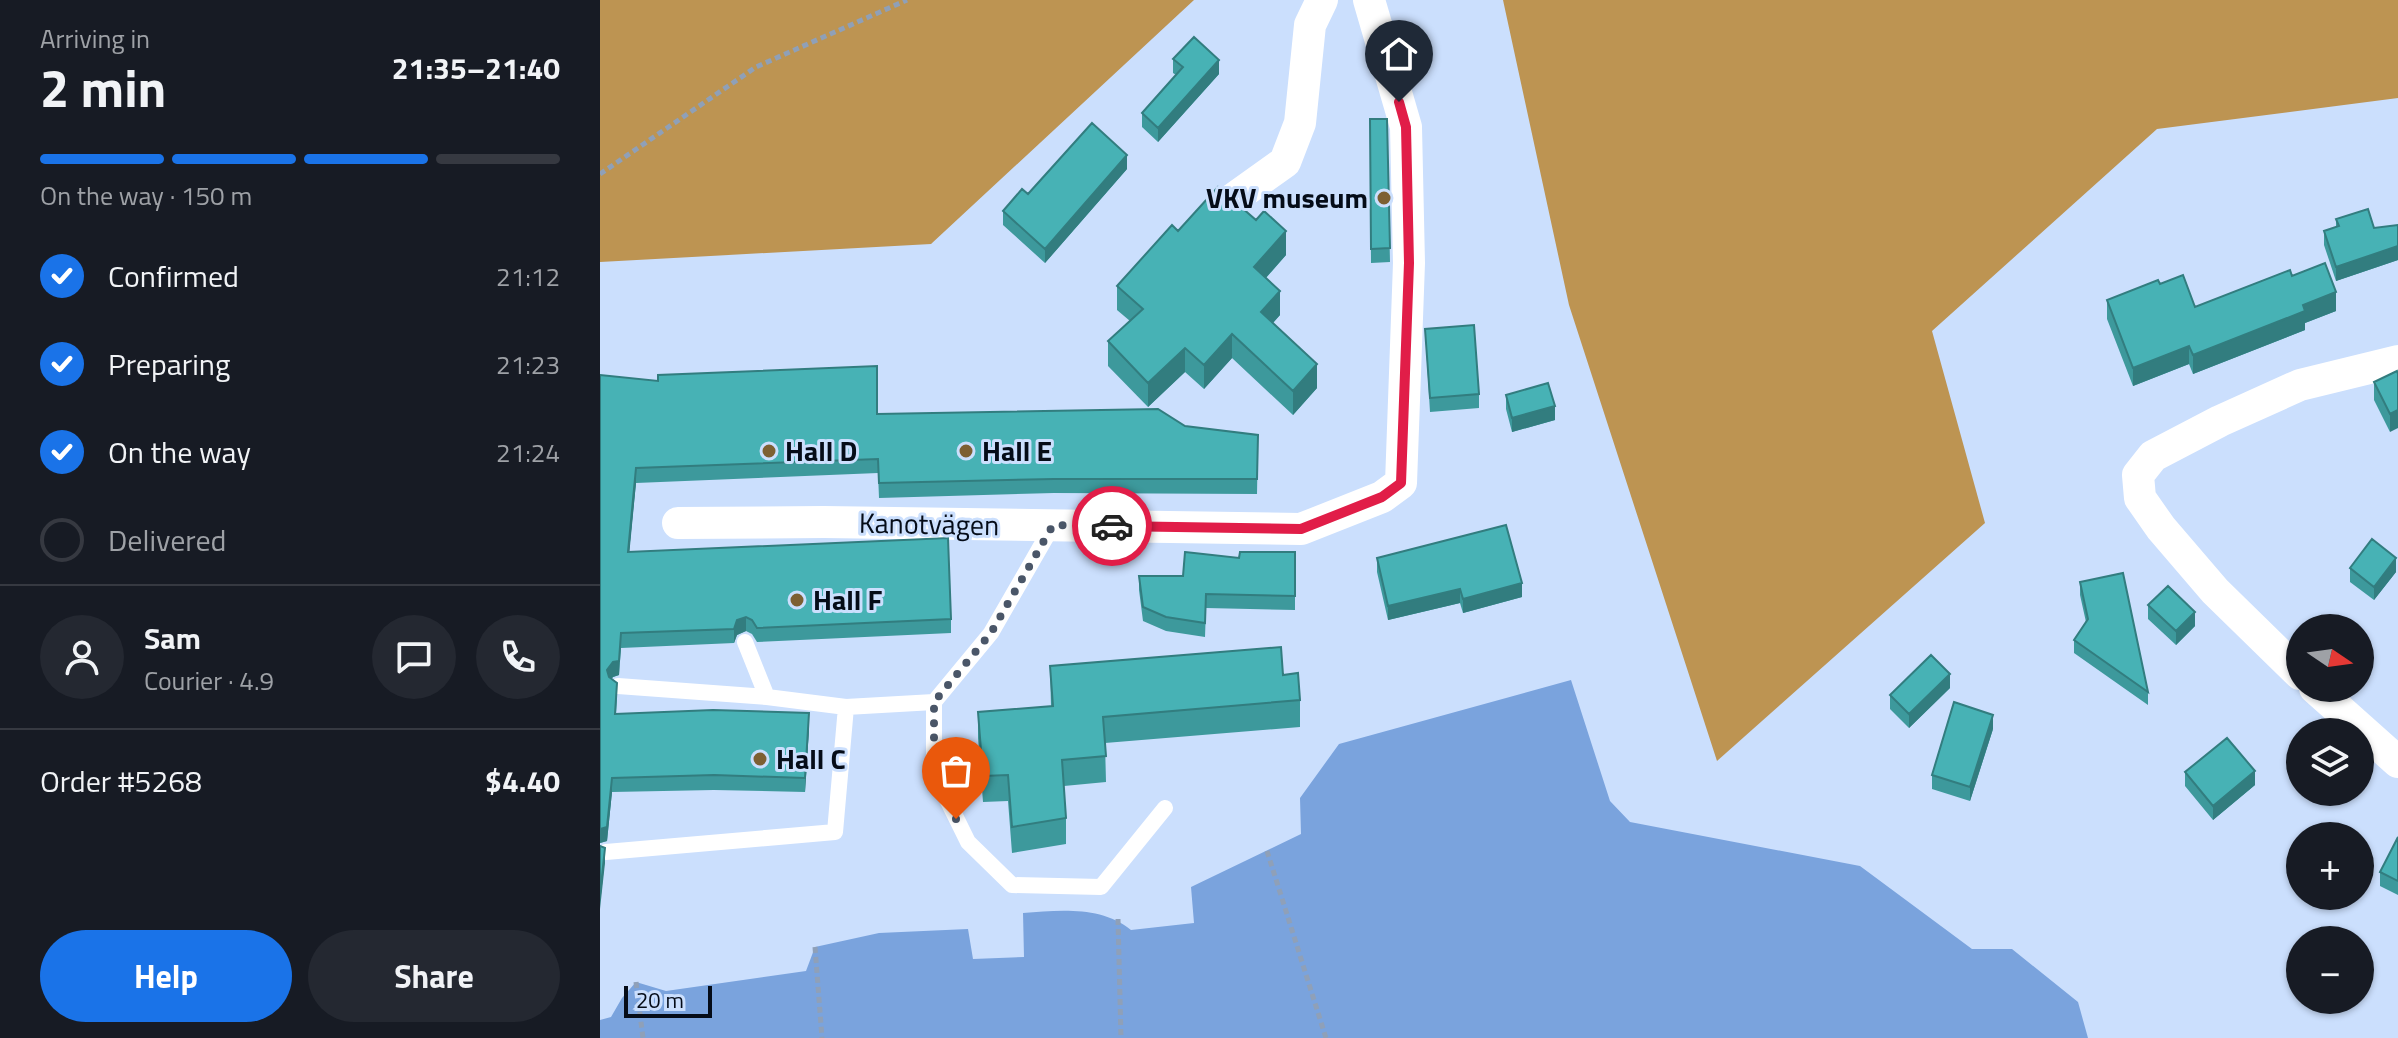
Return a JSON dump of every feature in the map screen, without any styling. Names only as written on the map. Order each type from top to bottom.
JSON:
[{"type":"street","points":[[1233,199],[1285,162],[1300,123],[1310,25],[1322,0]]},
{"type":"street","name":"Kanotvägen","points":[[678,523],[1301,529],[1382,497],[1401,483],[1409,263],[1406,127],[1369,0]]},
{"type":"street","points":[[2286,660],[2215,591],[2161,528],[2140,498],[2138,475],[2153,456],[2300,385],[2398,361]]},
{"type":"street","points":[[2331,702],[2398,762]]},
{"type":"lane","points":[[1053,525],[991,633],[934,702],[934,773],[968,842],[1012,885],[1101,887],[1165,808]]},
{"type":"lane","points":[[745,642],[767,697]]},
{"type":"lane","points":[[618,686],[767,697],[846,707],[934,702]]},
{"type":"lane","points":[[606,852],[835,832],[846,707]]},
{"type":"path","points":[[600,174],[756,67],[907,0]]},
{"type":"path","points":[[1267,851],[1326,1038]]},
{"type":"path","points":[[1118,919],[1121,1038]]},
{"type":"path","points":[[815,947],[822,1038]]},
{"type":"path","points":[[636,982],[643,1038]]},
{"type":"shaded area","points":[[600,0],[1194,0],[931,244],[600,262]]},
{"type":"shaded area","points":[[1503,0],[2398,0],[2398,98],[2157,129],[1932,331],[1985,523],[1717,761],[1569,305]]},
{"type":"water","points":[[1571,680],[1610,801],[1630,822],[1860,866],[1972,949],[2012,949],[2078,1002],[2088,1038],[600,1038],[600,1020],[611,1017],[636,982],[666,991],[806,971],[815,947],[879,933],[968,929],[973,959],[1024,957],[1023,913],[1094,913],[1120,922],[1131,930],[1194,923],[1191,887],[1301,834],[1300,798],[1339,744]]},
{"type":"building","points":[[1194,37],[1219,60],[1158,128],[1142,113],[1183,67],[1173,59]]},
{"type":"building","name":"VKV museum","points":[[1370,119],[1387,119],[1390,248],[1371,249]]},
{"type":"building","points":[[1092,123],[1127,155],[1045,249],[1003,211],[1022,189],[1028,194]]},
{"type":"building","points":[[1218,187],[1256,220],[1264,211],[1286,231],[1254,267],[1280,291],[1261,312],[1317,364],[1293,391],[1232,334],[1204,365],[1185,348],[1148,383],[1108,341],[1143,309],[1117,286],[1172,225],[1178,231]]},
{"type":"building","points":[[2368,209],[2374,228],[2398,225],[2398,246],[2336,267],[2324,231],[2339,226],[2336,219]]},
{"type":"building","points":[[2325,263],[2336,292],[2303,305],[2305,311],[2193,355],[2189,346],[2133,368],[2107,300],[2158,280],[2160,284],[2183,275],[2195,307],[2290,270],[2292,276]]},
{"type":"building","points":[[1474,325],[1479,394],[1430,398],[1425,329]]},
{"type":"building","points":[[877,366],[877,414],[1158,409],[1185,426],[1258,435],[1257,479],[879,483],[878,459],[636,468],[628,552],[948,538],[951,619],[757,628],[746,617],[737,620],[734,629],[621,633],[619,661],[613,662],[607,670],[609,677],[617,683],[615,714],[713,710],[809,713],[805,778],[714,775],[612,778],[607,827],[600,829],[600,375],[658,381],[658,375]]},
{"type":"building","points":[[2397,371],[2398,410],[2390,414],[2374,382]]},
{"type":"building","points":[[1548,383],[1555,406],[1512,418],[1506,395]]},
{"type":"building","points":[[1506,525],[1522,583],[1463,599],[1460,589],[1388,606],[1377,558]]},
{"type":"building","points":[[2372,539],[2396,558],[2374,587],[2350,568]]},
{"type":"building","points":[[1185,552],[1239,558],[1240,552],[1295,552],[1295,596],[1206,594],[1205,623],[1166,617],[1143,607],[1139,576],[1183,576]]},
{"type":"building","points":[[2123,573],[2148,692],[2074,640],[2088,619],[2080,582]]},
{"type":"building","points":[[2168,586],[2195,612],[2176,631],[2148,605]]},
{"type":"building","points":[[1281,647],[1283,675],[1298,673],[1300,700],[1103,717],[1106,756],[1062,760],[1066,818],[1012,827],[1008,775],[983,776],[978,712],[1053,706],[1050,666]]},
{"type":"building","points":[[1931,655],[1950,674],[1909,714],[1890,695]]},
{"type":"building","points":[[1954,702],[1993,715],[1970,787],[1932,775]]},
{"type":"building","points":[[2227,738],[2255,771],[2213,806],[2185,772]]},
{"type":"building","points":[[2398,837],[2398,881],[2380,872]]},
{"type":"building","points":[[600,846],[605,848],[600,895]]},
{"type":"way so far","points":[[956,819],[934,773],[934,702],[991,633],[1053,525],[1112,526]]},
{"type":"place","name":"VKV museum","points":[[1384,198]]},
{"type":"place","name":"Hall D","points":[[769,451]]},
{"type":"place","name":"Hall E","points":[[966,451]]},
{"type":"place","name":"Hall F","points":[[797,600]]},
{"type":"place","name":"Hall C","points":[[760,759]]},
{"type":"route","points":[[1112,526],[1301,529],[1382,497],[1401,483],[1409,263],[1406,127],[1399,102]]}]
